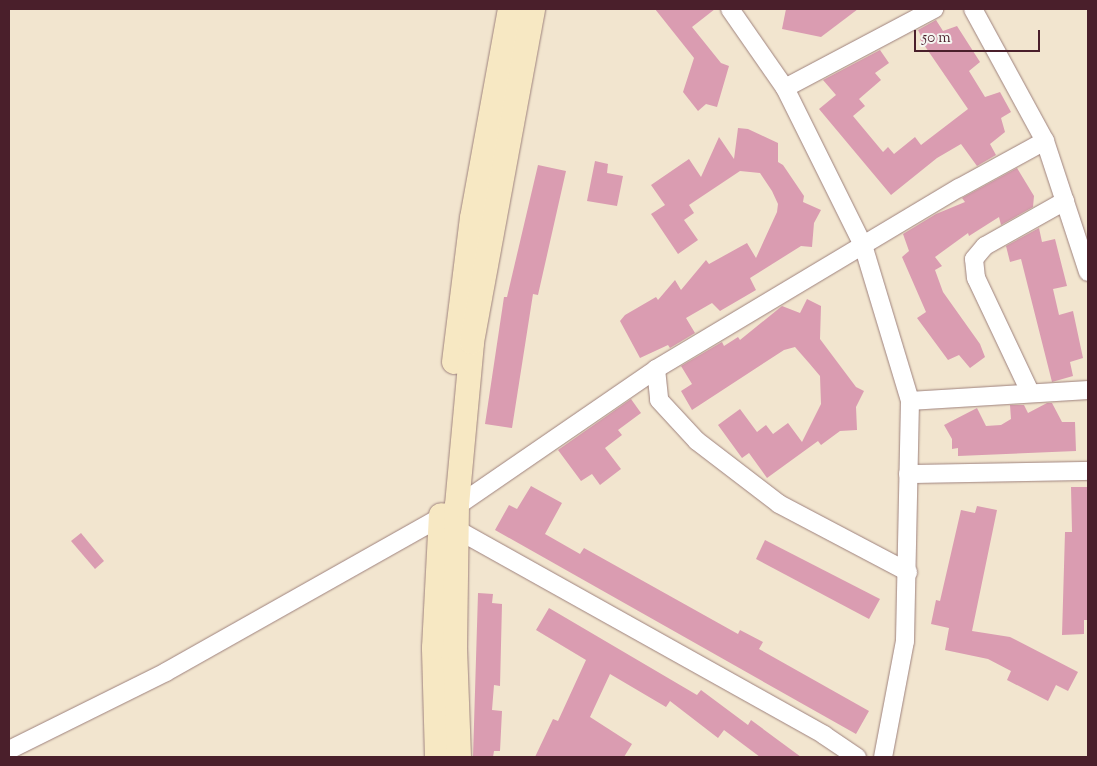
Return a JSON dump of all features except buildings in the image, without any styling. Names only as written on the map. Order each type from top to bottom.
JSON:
[{"type":"street","points":[[459,757],[451,517],[457,327],[470,236],[510,9]]},
{"type":"street","points":[[437,757],[434,648],[472,342],[533,9]]},
{"type":"street","points":[[730,9],[786,88],[863,246],[910,400],[908,572],[905,641],[883,757]]},
{"type":"street","points":[[786,88],[934,9]]},
{"type":"street","points":[[974,9],[1045,141],[1088,272]]},
{"type":"street","points":[[9,750],[166,672],[451,517],[656,368],[1045,141]]},
{"type":"street","points":[[1030,392],[976,278],[974,259],[985,246],[1065,201]]},
{"type":"street","points":[[656,368],[659,400],[697,441],[779,504],[908,572]]},
{"type":"street","points":[[910,400],[1088,390]]},
{"type":"street","points":[[908,474],[1088,471]]},
{"type":"street","points":[[451,517],[857,757]]}]
